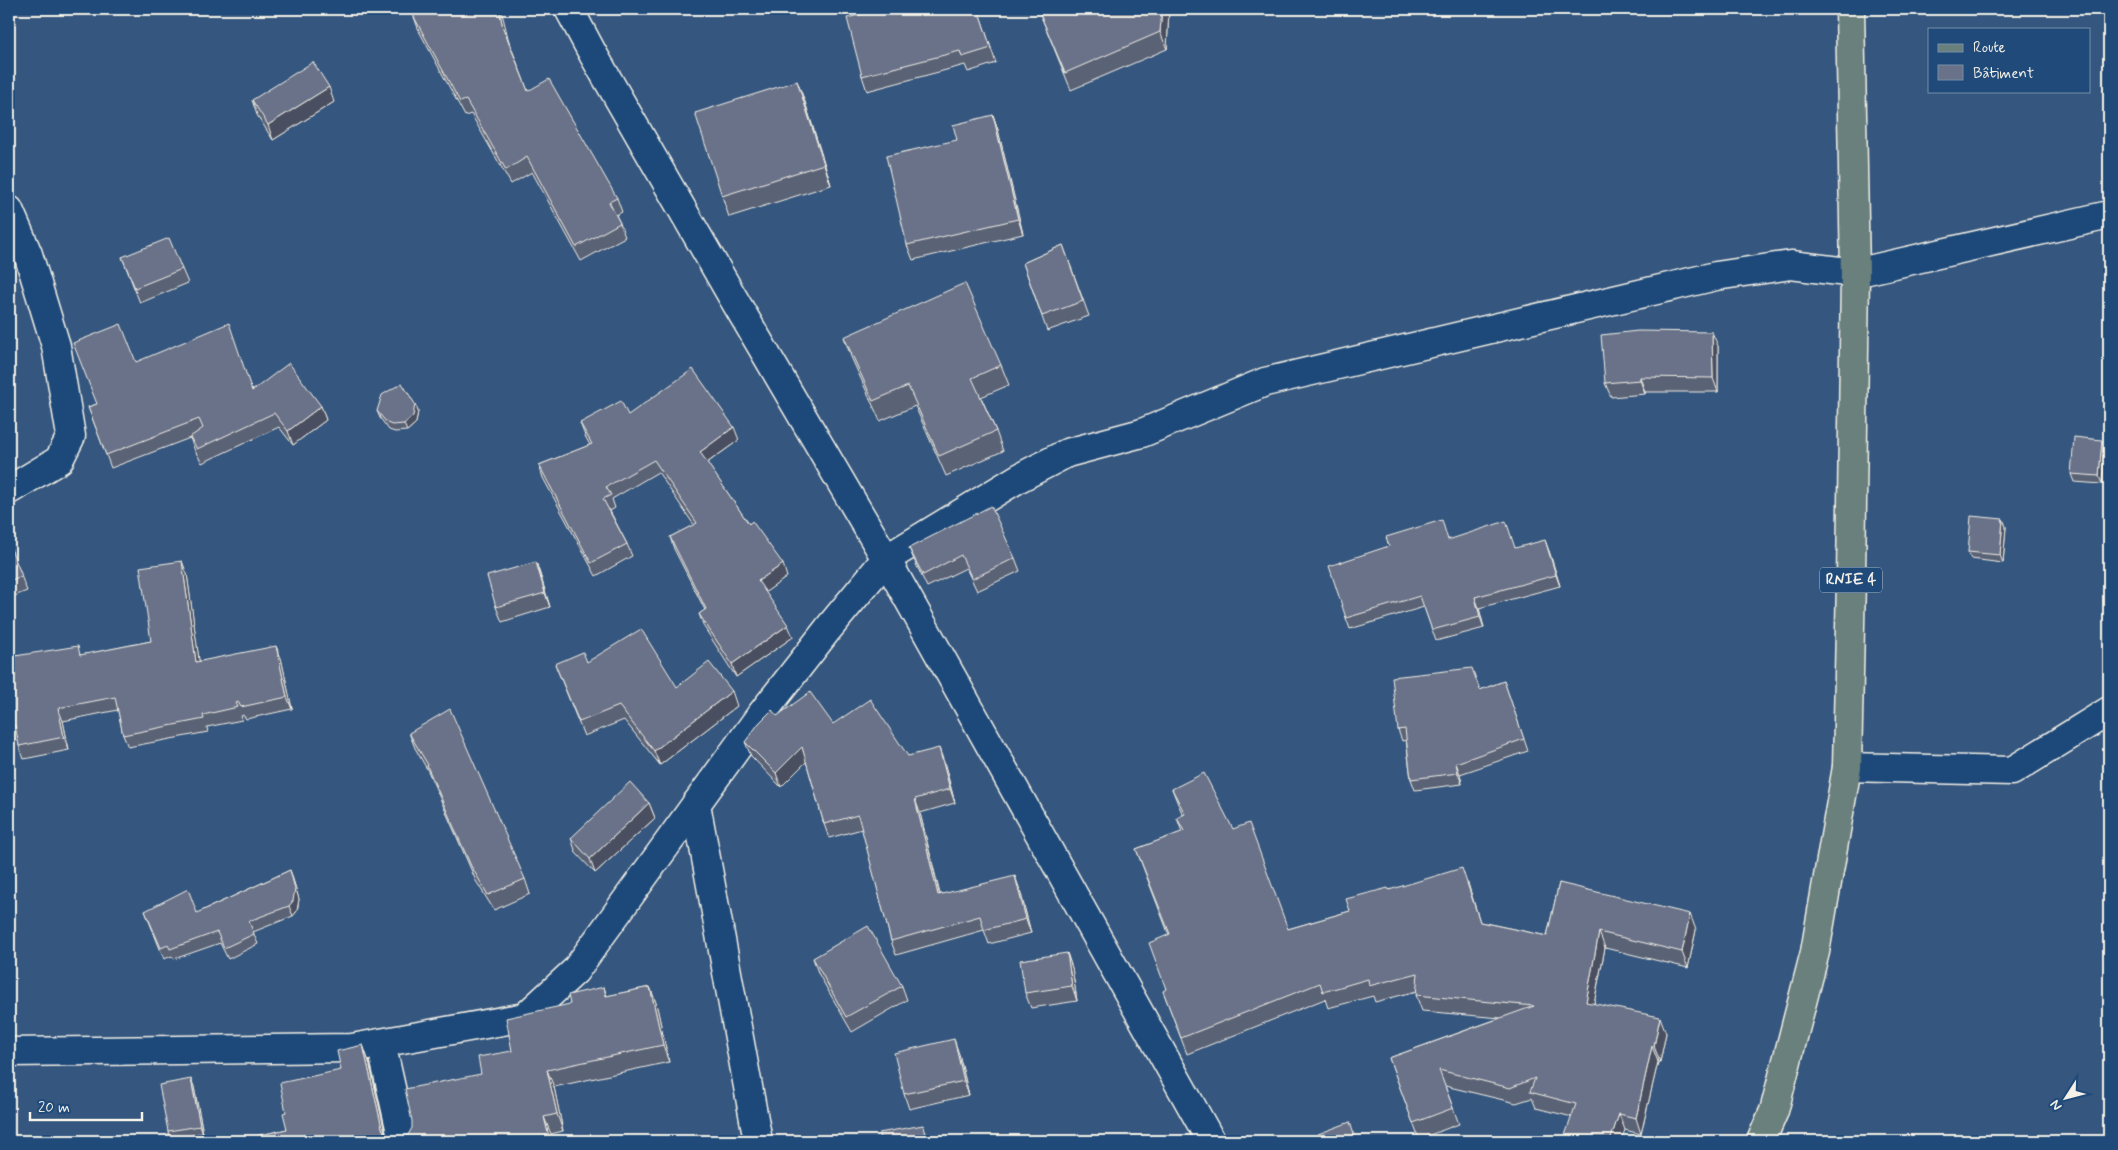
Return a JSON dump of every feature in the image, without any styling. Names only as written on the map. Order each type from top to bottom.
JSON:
[{"type":"main road","name":"RNIE 4","points":[[1761,1141],[1774,1110],[1816,952],[1847,767],[1852,580],[1855,273],[1850,9]]},
{"type":"street","points":[[569,9],[712,262],[886,559],[1211,1141]]},
{"type":"street","points":[[9,210],[28,254],[56,346],[71,436],[59,460],[9,490]]},
{"type":"street","points":[[9,1052],[352,1048],[526,1017],[575,971],[766,709],[886,559],[1019,478],[1067,453],[1142,433],[1266,382],[1716,276],[1791,265],[1855,273],[2109,215]]},
{"type":"street","points":[[1847,767],[2012,771],[2109,711]]},
{"type":"street","points":[[696,804],[758,1141]]},
{"type":"street","points":[[381,1043],[403,1141]]},
{"type":"building","points":[[412,9],[499,9],[503,28],[528,91],[549,79],[617,198],[609,202],[620,223],[576,247],[527,157],[506,170],[466,100],[460,102],[414,17]]},
{"type":"building","points":[[882,9],[978,9],[991,48],[962,57],[960,51],[862,76],[847,18]]},
{"type":"building","points":[[1038,9],[1162,9],[1160,32],[1065,73]]},
{"type":"building","points":[[313,62],[329,87],[268,125],[252,100]]},
{"type":"building","points":[[797,81],[824,164],[722,196],[695,113]]},
{"type":"building","points":[[993,115],[1018,219],[907,245],[886,156],[957,140],[953,125]]},
{"type":"building","points":[[169,238],[182,269],[135,288],[122,257]]},
{"type":"building","points":[[1063,245],[1083,301],[1042,316],[1023,263]]},
{"type":"building","points":[[965,283],[1001,365],[972,378],[996,431],[939,456],[908,386],[873,401],[844,337]]},
{"type":"building","points":[[229,323],[252,391],[289,363],[321,406],[288,431],[274,413],[197,449],[190,437],[203,428],[199,419],[106,455],[88,407],[97,404],[73,343],[121,324],[136,362]]},
{"type":"building","points":[[1638,331],[1712,332],[1713,378],[1640,377],[1640,380],[1605,383],[1601,335]]},
{"type":"building","points":[[693,369],[734,427],[700,452],[749,524],[752,521],[783,564],[758,581],[788,625],[732,664],[699,614],[706,609],[670,537],[697,523],[654,460],[606,487],[611,495],[603,499],[627,544],[591,563],[539,465],[592,444],[580,423],[621,401],[628,415]]},
{"type":"building","points":[[402,383],[415,404],[413,416],[404,424],[392,425],[387,423],[377,411],[382,395]]},
{"type":"building","points":[[2074,437],[2102,440],[2099,476],[2071,474]]},
{"type":"building","points":[[991,506],[1015,558],[972,579],[961,555],[923,575],[909,548]]},
{"type":"building","points":[[1971,516],[2003,519],[2000,555],[1968,552]]},
{"type":"building","points":[[1442,520],[1448,540],[1506,521],[1515,548],[1545,540],[1556,575],[1475,597],[1480,617],[1432,630],[1420,596],[1346,618],[1329,566],[1389,546],[1386,537]]},
{"type":"building","points":[[9,544],[22,576],[9,581]]},
{"type":"building","points":[[182,561],[196,662],[276,646],[287,697],[241,707],[238,702],[236,703],[238,707],[203,715],[204,719],[123,735],[115,697],[58,708],[64,737],[19,746],[15,725],[9,728],[9,637],[15,656],[78,646],[80,655],[151,641],[140,567]]},
{"type":"building","points":[[536,562],[545,593],[496,607],[487,576]]},
{"type":"building","points":[[641,629],[677,687],[709,662],[732,691],[654,751],[619,706],[579,722],[555,664],[583,652],[587,662]]},
{"type":"building","points":[[1472,668],[1480,690],[1504,681],[1524,739],[1456,763],[1458,773],[1411,779],[1405,729],[1398,730],[1392,677]]},
{"type":"building","points":[[810,692],[833,724],[870,699],[908,756],[939,748],[950,789],[915,799],[938,895],[1015,876],[1026,919],[984,930],[980,916],[891,941],[858,815],[824,824],[802,747],[776,773],[745,742],[759,723],[772,710],[777,716]]},
{"type":"building","points":[[450,709],[525,879],[488,895],[471,866],[428,765],[409,733]]},
{"type":"building","points":[[1204,773],[1233,829],[1249,823],[1288,929],[1350,911],[1346,899],[1388,888],[1389,890],[1462,868],[1480,922],[1547,936],[1559,883],[1690,914],[1682,952],[1599,932],[1586,1002],[1660,1017],[1636,1118],[1619,1114],[1610,1141],[1563,1141],[1576,1104],[1530,1092],[1535,1078],[1510,1088],[1439,1070],[1453,1108],[1413,1123],[1389,1058],[1534,1006],[1416,995],[1418,973],[1369,986],[1368,979],[1323,992],[1320,983],[1181,1038],[1163,991],[1166,989],[1149,943],[1170,934],[1136,849],[1184,831],[1177,818],[1185,814],[1172,789]]},
{"type":"building","points":[[630,782],[649,803],[590,859],[571,838]]},
{"type":"building","points":[[290,870],[295,889],[293,901],[289,906],[249,921],[254,934],[224,948],[217,932],[170,949],[168,945],[161,948],[145,911],[188,889],[197,913]]},
{"type":"building","points":[[868,926],[902,986],[846,1017],[813,958]]},
{"type":"building","points":[[1067,953],[1072,986],[1025,993],[1020,960]]},
{"type":"building","points":[[604,987],[606,996],[650,987],[663,1045],[547,1070],[557,1114],[544,1117],[550,1141],[234,1141],[287,1129],[283,1113],[286,1112],[280,1083],[341,1070],[337,1051],[363,1045],[382,1128],[385,1134],[392,1139],[401,1139],[408,1135],[412,1128],[405,1089],[481,1074],[478,1057],[512,1051],[506,1018],[570,1004],[568,995]]},
{"type":"building","points":[[954,1039],[964,1081],[904,1094],[894,1053]]},
{"type":"building","points":[[191,1079],[200,1126],[168,1131],[159,1085]]},
{"type":"building","points":[[1350,1122],[1356,1141],[1320,1141],[1318,1134]]},
{"type":"building","points":[[923,1125],[926,1141],[880,1141],[879,1133]]}]
